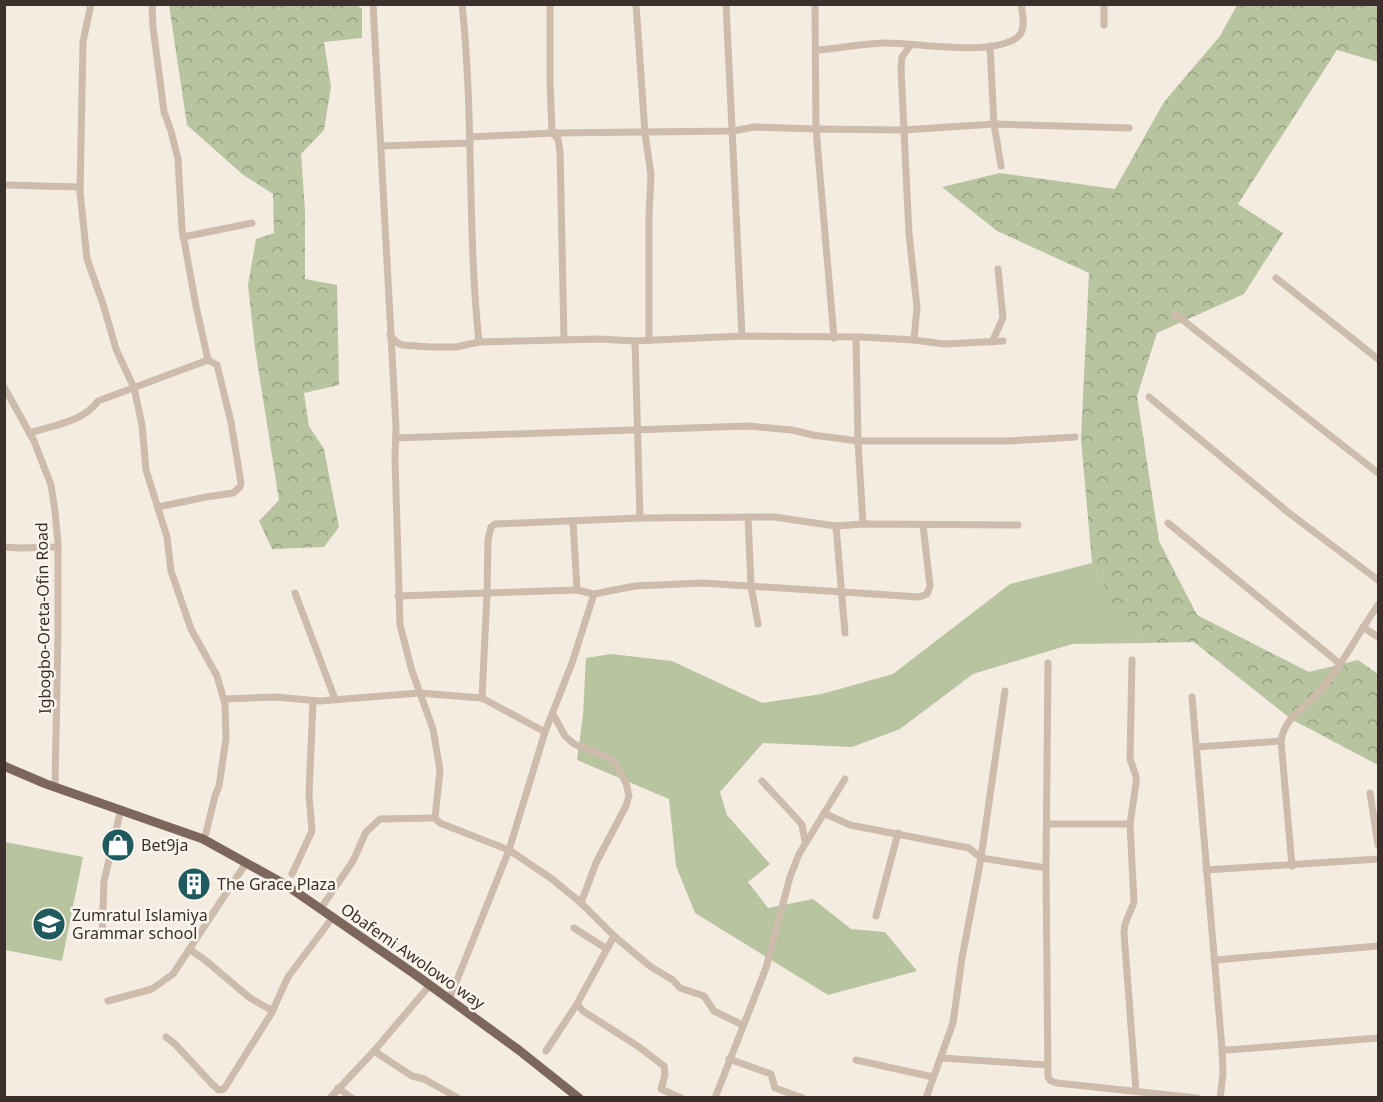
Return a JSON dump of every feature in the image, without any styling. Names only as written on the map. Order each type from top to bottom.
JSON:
[{"type":"main road","name":"Obafemi Awolowo way","points":[[4,766],[55,787],[203,839],[286,885],[520,1051],[579,1098]]},
{"type":"street","points":[[91,4],[83,42],[80,187],[87,259],[116,349],[134,388],[142,425],[146,470],[167,537],[171,571],[191,629],[217,676],[224,699],[226,739],[219,786],[214,796],[203,839]]},
{"type":"street","points":[[152,4],[162,100],[178,159],[183,237],[208,360],[217,365],[231,422],[241,483],[233,493],[158,507]]},
{"type":"street","points":[[373,4],[396,438],[400,625],[419,693],[433,729],[440,770],[435,818]]},
{"type":"street","points":[[462,4],[470,140],[472,280],[479,342]]},
{"type":"street","points":[[550,4],[552,133],[558,139],[560,151],[564,339]]},
{"type":"street","points":[[636,4],[645,133],[651,175],[649,340]]},
{"type":"street","points":[[726,4],[742,336]]},
{"type":"street","points":[[815,4],[816,129],[834,338]]},
{"type":"street","points":[[817,50],[886,43],[910,46],[990,46],[1016,38],[1021,33],[1024,21],[1021,4]]},
{"type":"street","points":[[1104,4],[1104,25]]},
{"type":"street","points":[[910,46],[902,57],[901,69],[909,234],[917,307],[914,340]]},
{"type":"street","points":[[990,46],[994,124],[1001,166]]},
{"type":"street","points":[[381,146],[552,133],[733,131],[754,127],[904,130],[994,124],[1129,128]]},
{"type":"street","points":[[4,185],[80,187]]},
{"type":"street","points":[[183,237],[252,223]]},
{"type":"street","points":[[992,342],[1003,318],[998,269]]},
{"type":"street","points":[[1276,278],[1378,359]]},
{"type":"street","points":[[1175,314],[1378,473]]},
{"type":"street","points":[[390,335],[396,342],[412,346],[456,347],[479,342],[564,339],[635,341],[742,336],[914,340],[944,344],[1003,341]]},
{"type":"street","points":[[856,338],[858,441],[863,524]]},
{"type":"street","points":[[635,341],[640,518]]},
{"type":"street","points":[[30,433],[93,409],[98,401],[208,360]]},
{"type":"street","name":"Igbogbo-Oreta-Ofin Road","points":[[4,387],[7,396],[30,433],[51,485],[58,547],[55,787]]},
{"type":"street","points":[[1149,397],[1289,513],[1378,580]]},
{"type":"street","points":[[396,438],[748,426],[792,430],[858,441],[1008,441],[1075,437]]},
{"type":"street","points":[[748,517],[751,586],[758,624]]},
{"type":"street","points":[[482,699],[488,540],[491,527],[495,524],[640,518],[748,517],[792,518],[836,526],[863,524],[1018,525]]},
{"type":"street","points":[[573,521],[577,590]]},
{"type":"street","points":[[1168,523],[1340,663]]},
{"type":"street","points":[[398,596],[577,590],[594,594],[635,586],[703,583],[919,597],[927,594],[930,586],[923,525]]},
{"type":"street","points":[[836,526],[845,633]]},
{"type":"street","points":[[4,547],[58,547]]},
{"type":"street","points":[[295,593],[335,699]]},
{"type":"street","points":[[448,1000],[509,850],[545,732],[594,594]]},
{"type":"street","points":[[1292,866],[1282,731],[1287,723],[1319,692],[1378,605]]},
{"type":"street","points":[[1363,627],[1378,637]]},
{"type":"street","points":[[1132,660],[1130,759],[1136,783],[1130,824],[1134,902],[1125,924],[1124,933],[1136,1090]]},
{"type":"street","points":[[1048,663],[1046,868],[1048,1077],[1051,1081],[1197,1098]]},
{"type":"street","points":[[926,1098],[953,1023],[962,958],[981,858],[1005,691]]},
{"type":"street","points":[[224,699],[275,698],[313,701],[419,693],[482,699],[545,732]]},
{"type":"street","points":[[1192,697],[1222,1049],[1223,1074],[1220,1098]]},
{"type":"street","points":[[292,874],[312,831],[309,795],[313,701]]},
{"type":"street","points":[[553,714],[565,735],[574,744],[611,759],[616,764],[626,783],[629,796],[596,863],[581,903]]},
{"type":"street","points":[[1197,747],[1281,741]]},
{"type":"street","points":[[715,1098],[766,968],[790,877],[806,841],[845,779]]},
{"type":"street","points":[[762,781],[802,825],[806,841]]},
{"type":"street","points":[[1370,793],[1378,845]]},
{"type":"street","points":[[102,938],[104,881],[121,809]]},
{"type":"street","points":[[824,813],[850,825],[969,848],[981,858],[1046,868]]},
{"type":"street","points":[[321,908],[353,861],[366,832],[380,819],[435,818],[440,823],[509,850],[552,879],[651,967],[673,980],[680,988],[704,996],[714,1011],[743,1025]]},
{"type":"street","points":[[1047,824],[1130,824]]},
{"type":"street","points":[[876,916],[898,833]]},
{"type":"street","points":[[1206,870],[1378,859]]},
{"type":"street","points":[[108,1001],[152,989],[173,974],[246,863]]},
{"type":"street","points":[[166,1037],[212,1084],[221,1090],[273,1011],[288,977],[333,917]]},
{"type":"street","points":[[574,928],[607,949]]},
{"type":"street","points":[[546,1051],[577,1004],[614,936]]},
{"type":"street","points":[[1215,960],[1378,946]]},
{"type":"street","points":[[189,950],[250,998],[273,1011]]},
{"type":"street","points":[[330,1098],[430,986]]},
{"type":"street","points":[[577,1004],[664,1066],[665,1075],[661,1089],[681,1098]]},
{"type":"street","points":[[1222,1049],[1378,1038]]},
{"type":"street","points":[[374,1051],[412,1076],[424,1079],[458,1098]]},
{"type":"street","points":[[942,1058],[1047,1065]]},
{"type":"street","points":[[729,1059],[771,1074],[775,1088],[803,1098]]},
{"type":"street","points":[[856,1060],[933,1077]]},
{"type":"street","points":[[338,1088],[352,1098]]},
{"type":"green space","points":[[351,4],[362,8],[362,38],[324,42],[331,87],[324,130],[301,154],[305,211],[305,279],[337,285],[339,385],[304,393],[309,426],[324,449],[339,527],[324,547],[272,549],[259,521],[279,500],[255,348],[248,285],[256,239],[274,233],[273,194],[242,174],[187,125],[169,5]]},
{"type":"green space","points":[[1237,5],[1378,5],[1378,62],[1337,50],[1238,204],[1283,233],[1244,294],[1157,333],[1137,396],[1159,541],[1197,615],[1309,672],[1358,660],[1378,674],[1378,765],[1291,719],[1194,642],[1146,643],[1117,613],[1092,563],[1081,439],[1089,273],[997,231],[942,187],[1000,173],[1115,189],[1164,102],[1220,36]]},
{"type":"green space","points":[[1092,563],[1117,612],[1146,643],[1072,644],[973,674],[900,729],[852,747],[763,743],[720,792],[727,815],[770,864],[748,882],[768,908],[813,899],[851,929],[885,932],[917,971],[828,995],[695,913],[676,866],[669,799],[577,760],[583,715],[586,658],[611,654],[672,661],[762,703],[822,694],[893,674],[1010,584]]},
{"type":"green space","points":[[5,842],[83,857],[62,961],[5,950]]},
{"type":"place","name":"Bet9ja","points":[[118,845]]},
{"type":"place","name":"The Grace Plaza","points":[[194,884]]},
{"type":"place","name":"Zumratul Islamiya Grammar school","points":[[49,924]]}]
